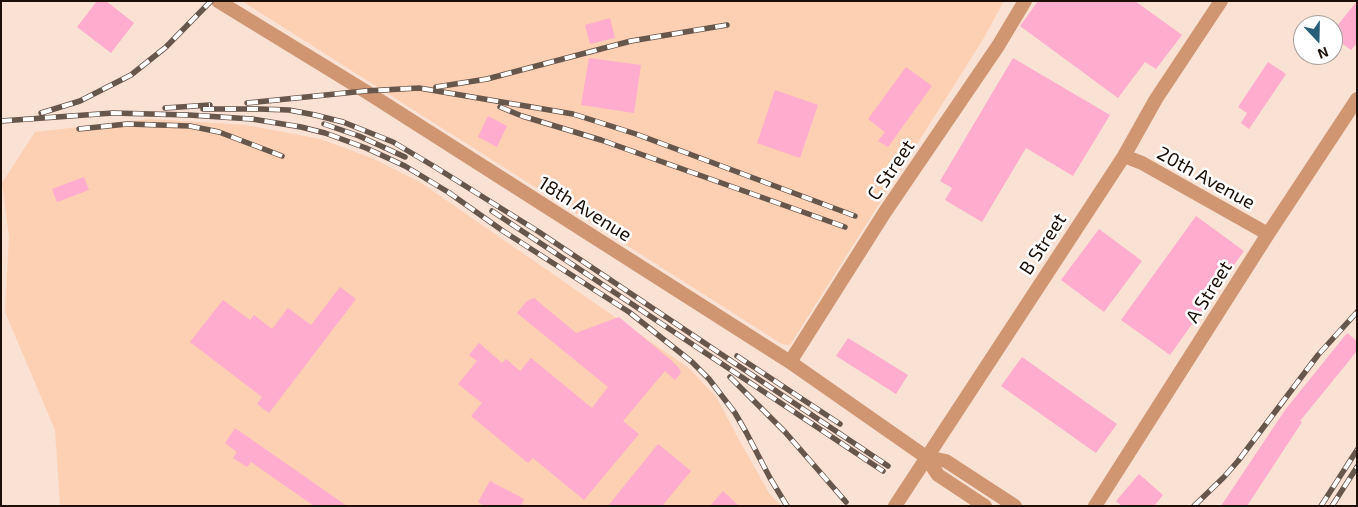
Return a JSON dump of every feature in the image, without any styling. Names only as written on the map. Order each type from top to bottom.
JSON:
[{"type":"street","name":"18th Avenue","points":[[218,1],[365,91],[790,362],[926,457],[938,474],[985,506]]},
{"type":"street","name":"C Street","points":[[790,362],[884,212],[998,46],[1025,1]]},
{"type":"street","name":"B Street","points":[[895,506],[1124,156],[1156,99],[1222,1]]},
{"type":"street","name":"A Street","points":[[1095,506],[1357,98]]},
{"type":"street","name":"20th Avenue","points":[[1124,156],[1142,164],[1268,234]]},
{"type":"street","name":"18th Avenue","points":[[926,457],[946,461],[1015,506]]},
{"type":"shaded area","points":[[242,1],[1004,1],[982,41],[790,345],[782,344]]},
{"type":"shaded area","points":[[149,119],[246,125],[320,139],[372,158],[420,182],[690,369],[717,398],[769,493],[781,506],[60,506],[55,430],[5,312],[9,237],[2,183],[35,132]]},
{"type":"building","points":[[97,1],[106,1],[134,23],[111,53],[77,27]]},
{"type":"building","points":[[1038,1],[1135,1],[1182,35],[1156,69],[1145,62],[1118,98],[1020,26]]},
{"type":"building","points":[[1357,1],[1357,43],[1351,50],[1343,44],[1343,18]]},
{"type":"building","points":[[610,18],[615,38],[590,44],[585,25]]},
{"type":"building","points":[[589,58],[641,65],[634,113],[581,105]]},
{"type":"building","points":[[1013,58],[1110,115],[1073,176],[1026,148],[982,222],[945,200],[952,188],[940,181]]},
{"type":"building","points":[[1268,62],[1286,74],[1249,129],[1241,123],[1247,113],[1238,107]]},
{"type":"building","points":[[906,67],[932,86],[888,147],[878,141],[885,132],[868,119]]},
{"type":"building","points":[[775,90],[818,105],[800,158],[757,143]]},
{"type":"building","points":[[488,116],[507,126],[497,147],[478,137]]},
{"type":"building","points":[[84,177],[89,190],[57,202],[52,189]]},
{"type":"building","points":[[1196,216],[1244,251],[1170,355],[1121,320]]},
{"type":"building","points":[[1099,229],[1142,261],[1104,312],[1061,280]]},
{"type":"building","points":[[340,287],[356,299],[269,413],[257,404],[262,397],[190,342],[223,300],[250,320],[254,315],[272,329],[288,308],[311,325]]},
{"type":"building","points":[[534,298],[576,333],[619,317],[672,361],[681,373],[675,380],[665,371],[623,421],[639,434],[584,500],[533,458],[528,463],[471,416],[482,403],[458,384],[477,361],[469,355],[479,343],[502,363],[506,359],[520,371],[531,358],[592,408],[608,387],[517,313],[527,301]]},
{"type":"building","points":[[1347,333],[1357,341],[1357,351],[1300,421],[1302,422],[1247,506],[1221,506],[1285,410]]},
{"type":"building","points":[[848,338],[908,375],[896,394],[836,356]]},
{"type":"building","points":[[1022,357],[1117,424],[1096,453],[1001,386]]},
{"type":"building","points":[[235,428],[347,506],[314,506],[251,462],[247,467],[233,458],[237,452],[225,443]]},
{"type":"building","points":[[658,444],[691,471],[662,506],[608,506]]},
{"type":"building","points":[[1139,474],[1163,495],[1154,506],[1122,506],[1116,501]]},
{"type":"building","points":[[490,481],[524,499],[521,506],[485,506],[478,502]]},
{"type":"building","points":[[723,491],[739,506],[710,506]]},
{"type":"railway","points":[[41,113],[80,101],[131,75],[166,47],[211,1]]},
{"type":"railway","points":[[436,87],[487,79],[631,41],[727,25]]},
{"type":"railway","points":[[247,103],[365,91],[419,88],[573,114],[636,134],[855,216]]},
{"type":"railway","points":[[165,108],[210,105]]},
{"type":"railway","points":[[500,107],[522,116],[601,140],[845,227]]},
{"type":"railway","points":[[203,109],[289,110],[343,122],[393,142],[539,232],[888,466]]},
{"type":"railway","points":[[1,121],[113,113],[252,119],[325,133],[366,148],[405,166],[448,192],[503,231],[629,312],[692,362],[709,379],[735,413],[787,506]]},
{"type":"railway","points":[[79,129],[127,124],[190,126],[219,132],[282,156]]},
{"type":"railway","points":[[324,124],[359,136],[405,157]]},
{"type":"railway","points":[[492,211],[883,471]]},
{"type":"railway","points":[[1194,506],[1238,461],[1318,355],[1357,312]]},
{"type":"railway","points":[[737,356],[840,424]]},
{"type":"railway","points":[[730,377],[785,432],[846,502]]},
{"type":"railway","points":[[1321,506],[1357,450]]},
{"type":"railway","points":[[1332,506],[1357,467]]}]
